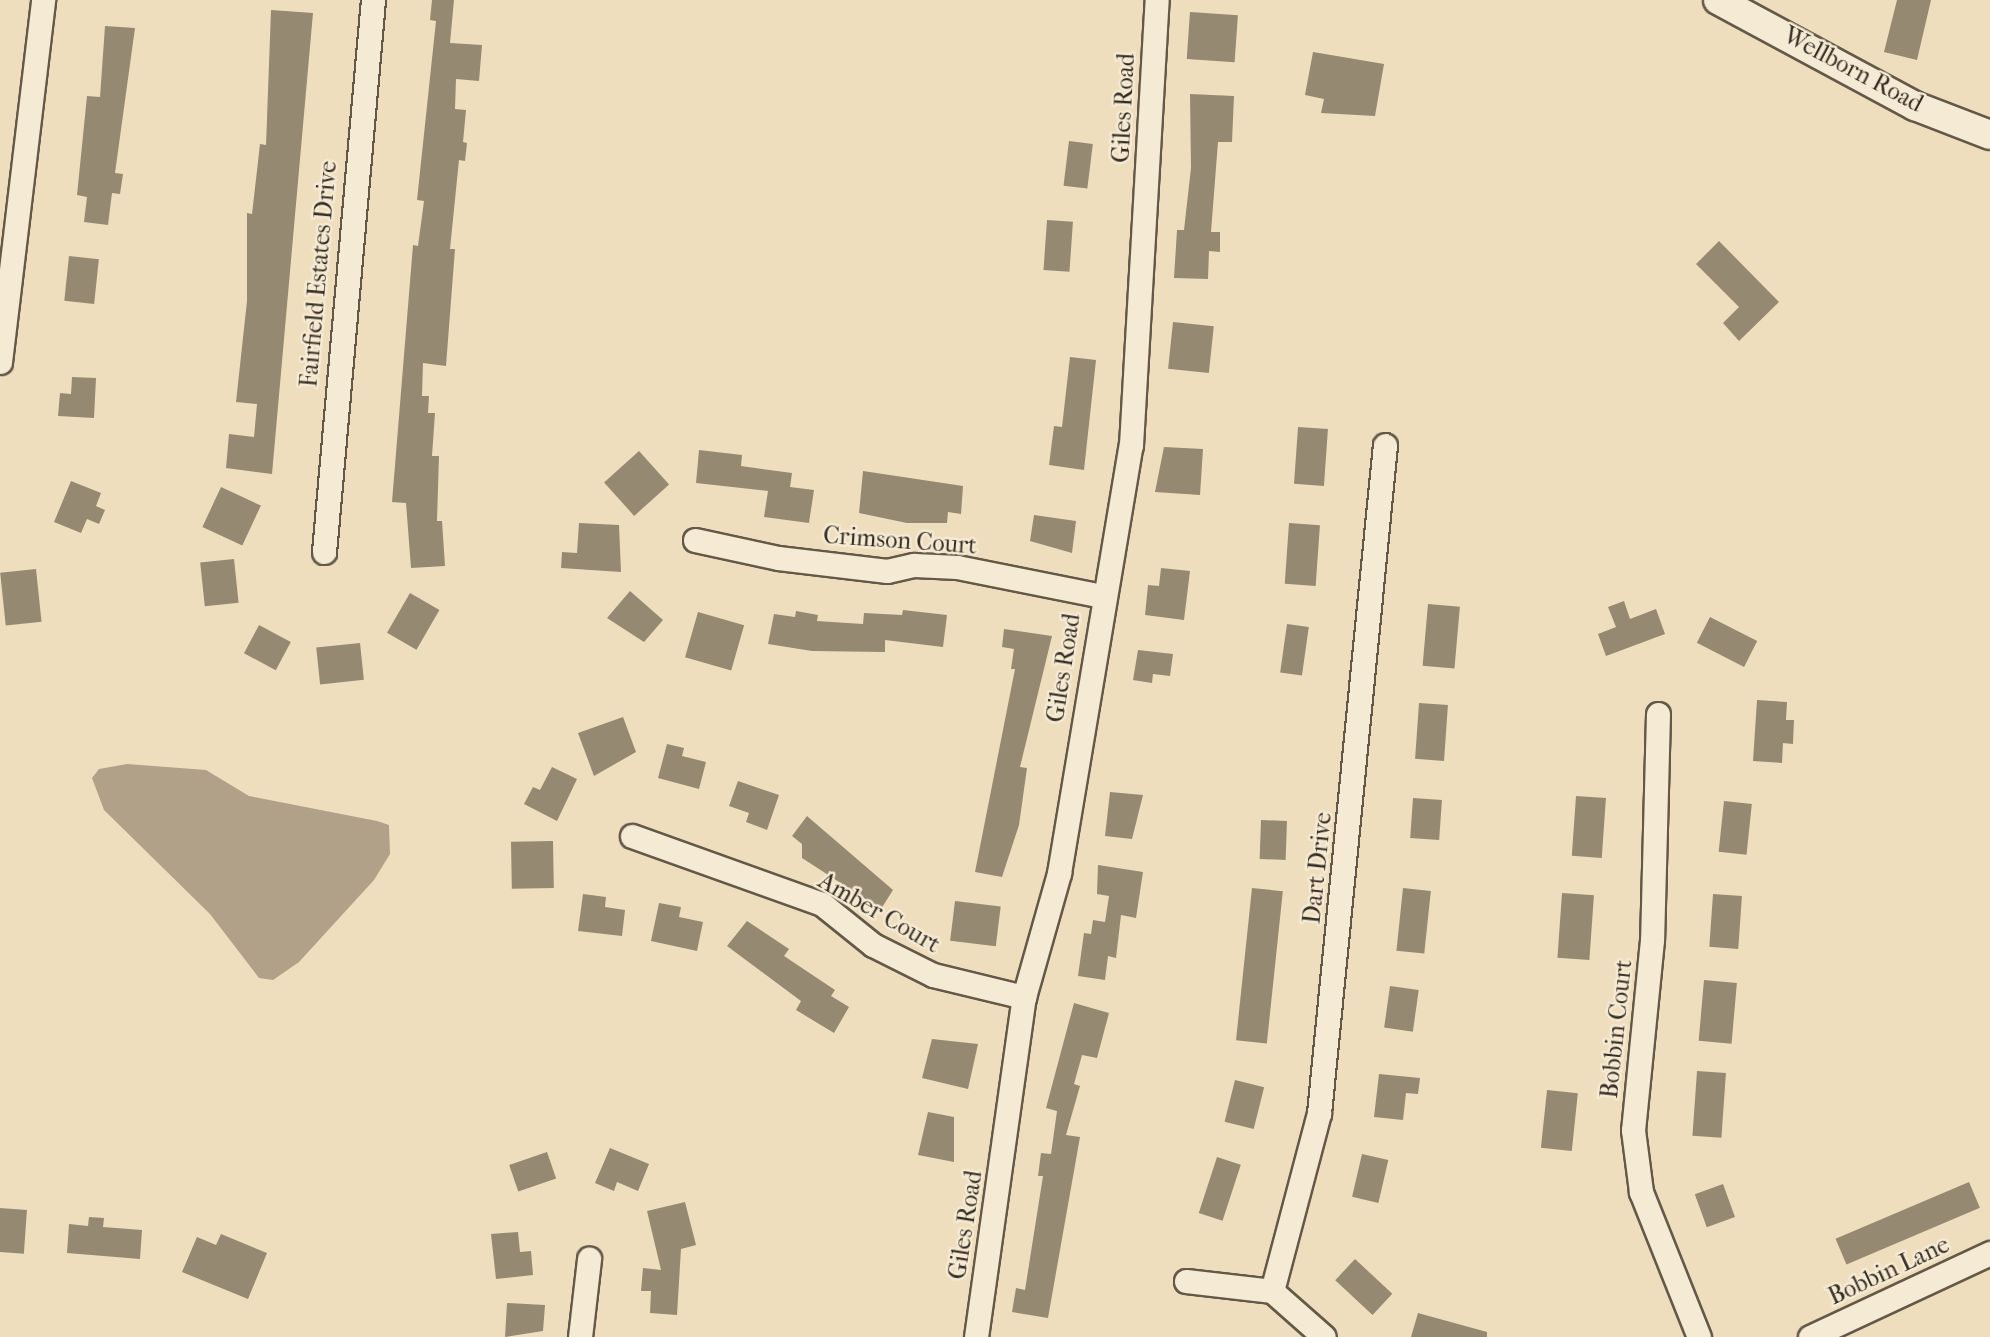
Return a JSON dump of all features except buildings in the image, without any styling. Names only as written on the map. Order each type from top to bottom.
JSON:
[{"type":"street","points":[[0,362],[43,0]]},
{"type":"street","name":"Fairfield Estates Drive","points":[[324,552],[373,0]]},
{"type":"street","name":"Giles Road","points":[[976,1337],[1024,997],[1059,873],[1102,596],[1132,445],[1157,0]]},
{"type":"street","name":"Wellborn Road","points":[[1718,0],[1915,106],[1990,135]]},
{"type":"street","name":"Dart Drive","points":[[1272,1291],[1319,1113],[1385,445]]},
{"type":"street","name":"Crimson Court","points":[[695,540],[778,558],[887,571],[914,565],[957,567],[1102,596]]},
{"type":"street","name":"Bobbin Court","points":[[1658,714],[1652,940],[1633,1130],[1641,1192],[1699,1337]]},
{"type":"street","name":"Amber Court","points":[[632,836],[822,904],[873,945],[933,975],[1024,997]]},
{"type":"street","name":"Bobbin Lane","points":[[1810,1337],[1990,1253]]},
{"type":"street","points":[[580,1337],[589,1259]]},
{"type":"street","points":[[1186,1281],[1272,1291],[1324,1337]]},
{"type":"shaded area","points":[[127,764],[206,770],[249,796],[389,825],[390,854],[374,880],[299,962],[273,980],[259,978],[210,914],[104,810],[92,778],[99,769]]}]
